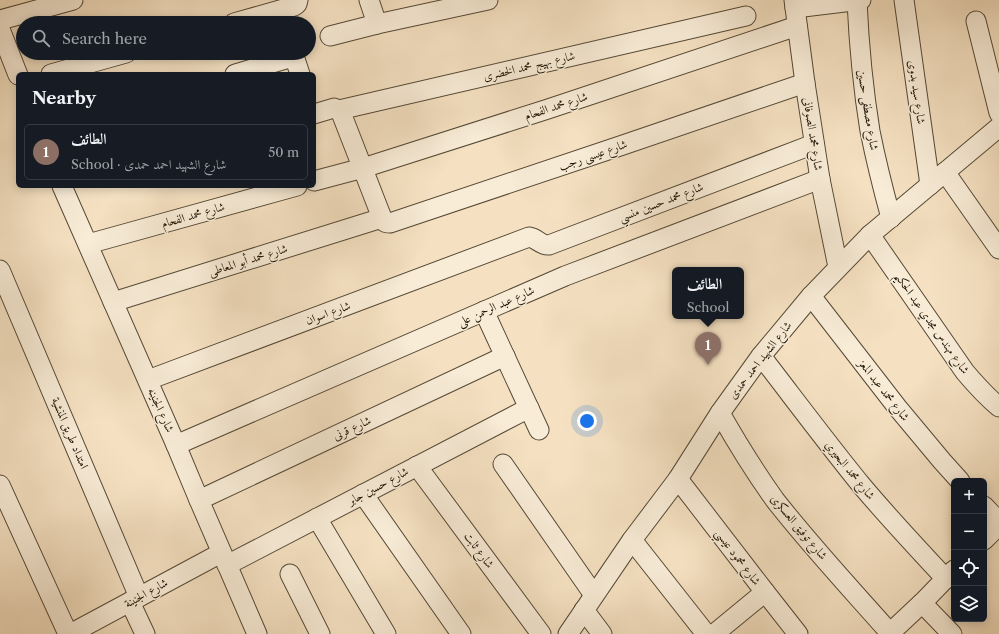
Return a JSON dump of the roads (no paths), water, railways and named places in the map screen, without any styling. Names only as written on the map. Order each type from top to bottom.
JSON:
[{"type":"street","points":[[0,20],[73,0]]},
{"type":"street","points":[[259,16],[294,6],[297,4],[298,0]]},
{"type":"street","points":[[369,0],[377,24]]},
{"type":"street","points":[[330,36],[467,2],[488,0]]},
{"type":"street","points":[[794,4],[859,0]]},
{"type":"street","name":"شارع مصطفى حسين","points":[[859,0],[861,59],[870,132],[891,218]]},
{"type":"street","name":"شارع سيد بدوى","points":[[904,0],[930,185]]},
{"type":"street","name":"شارع محمد الصوفانى","points":[[794,4],[814,144],[838,268]]},
{"type":"street","name":"شارع بهيج محمد الخضرى","points":[[316,113],[334,108],[340,110],[746,16]]},
{"type":"street","points":[[976,21],[999,113]]},
{"type":"street","name":"شارع محمد الفحام","points":[[316,180],[362,168],[548,109],[797,26]]},
{"type":"street","points":[[0,29],[17,72]]},
{"type":"street","points":[[58,72],[101,60]]},
{"type":"street","points":[[242,72],[283,60]]},
{"type":"street","points":[[296,60],[299,72]]},
{"type":"street","name":"شارع عيسى رجب","points":[[382,218],[384,222],[390,223],[805,83]]},
{"type":"street","points":[[340,110],[382,218]]},
{"type":"street","name":"شارع الشهيد احمد حمدى","points":[[568,634],[632,540],[678,479],[720,413],[761,356],[811,296],[870,235],[999,127]]},
{"type":"street","name":"شارع محمد حسين منسي","points":[[508,245],[529,238],[534,238],[544,245],[550,245],[814,144]]},
{"type":"street","points":[[945,172],[999,248]]},
{"type":"street","name":"شارع عبد الرحمن على","points":[[176,445],[565,276],[820,179]]},
{"type":"street","name":"شارع الجنينه","points":[[67,188],[88,244],[257,634]]},
{"type":"street","name":"شارع محمد الفحام","points":[[88,244],[290,188]]},
{"type":"street","name":"شارع محمد أبو المعاطى","points":[[113,302],[382,218]]},
{"type":"street","name":"شارع مهندس مجدي عبد الحكيم","points":[[870,235],[965,372],[999,407]]},
{"type":"street","name":"شارع اسوان","points":[[148,380],[508,245]]},
{"type":"street","name":"امتداد طريق المنشية","points":[[0,270],[134,599],[145,634]]},
{"type":"street","name":"شارع محمد عبد المعز","points":[[811,296],[902,413],[957,478]]},
{"type":"street","points":[[484,311],[540,430]]},
{"type":"street","name":"شارع قرنى","points":[[199,500],[505,356]]},
{"type":"street","name":"شارع محمد البحيري","points":[[761,356],[824,438],[903,534],[950,575]]},
{"type":"street","name":"شارع حسين جابر","points":[[224,559],[317,518],[529,408]]},
{"type":"street","name":"شارع توفيق العسكرى","points":[[720,413],[756,472],[775,499],[890,634]]},
{"type":"street","points":[[503,464],[594,594]]},
{"type":"street","name":"شارع ثابت","points":[[418,466],[541,634]]},
{"type":"street","name":"شارع محمود عيسي","points":[[678,479],[798,634]]},
{"type":"street","points":[[0,485],[69,634]]},
{"type":"street","points":[[363,494],[461,634]]},
{"type":"street","points":[[987,514],[994,533]]},
{"type":"street","points":[[317,518],[386,634]]},
{"type":"street","points":[[632,540],[706,634]]},
{"type":"street","name":"شارع الجنينة","points":[[69,634],[134,599],[224,559]]},
{"type":"street","points":[[290,574],[320,634]]},
{"type":"street","points":[[890,634],[950,575]]},
{"type":"street","points":[[714,634],[765,592]]},
{"type":"street","points":[[922,603],[952,634]]},
{"type":"street","points":[[584,610],[602,634]]},
{"type":"place","name":"الطائف","points":[[708,365]]}]
